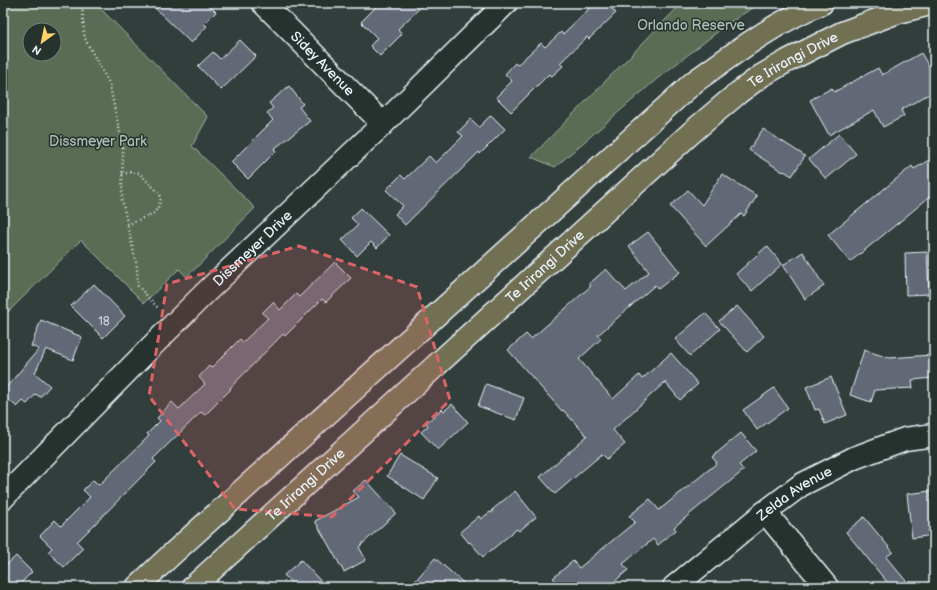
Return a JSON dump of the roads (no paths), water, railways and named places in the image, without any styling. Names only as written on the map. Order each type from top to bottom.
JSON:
[{"type":"main road","points":[[137,587],[694,82],[768,31],[822,3]]},
{"type":"main road","name":"Te Irirangi Drive","points":[[193,587],[692,132],[738,93],[761,76],[786,61],[842,33],[898,12],[934,3]]},
{"type":"street","name":"Sidey Avenue","points":[[263,3],[383,124]]},
{"type":"street","name":"Dissmeyer Drive","points":[[3,498],[173,324],[383,124],[506,3]]},
{"type":"street","name":"Zelda Avenue","points":[[674,587],[800,484],[854,458],[905,439],[934,435]]},
{"type":"street","points":[[765,512],[827,587]]},
{"type":"park label","name":"Orlando Reserve","points":[[691,25]]},
{"type":"park label","name":"Dissmeyer Park","points":[[98,141]]}]
